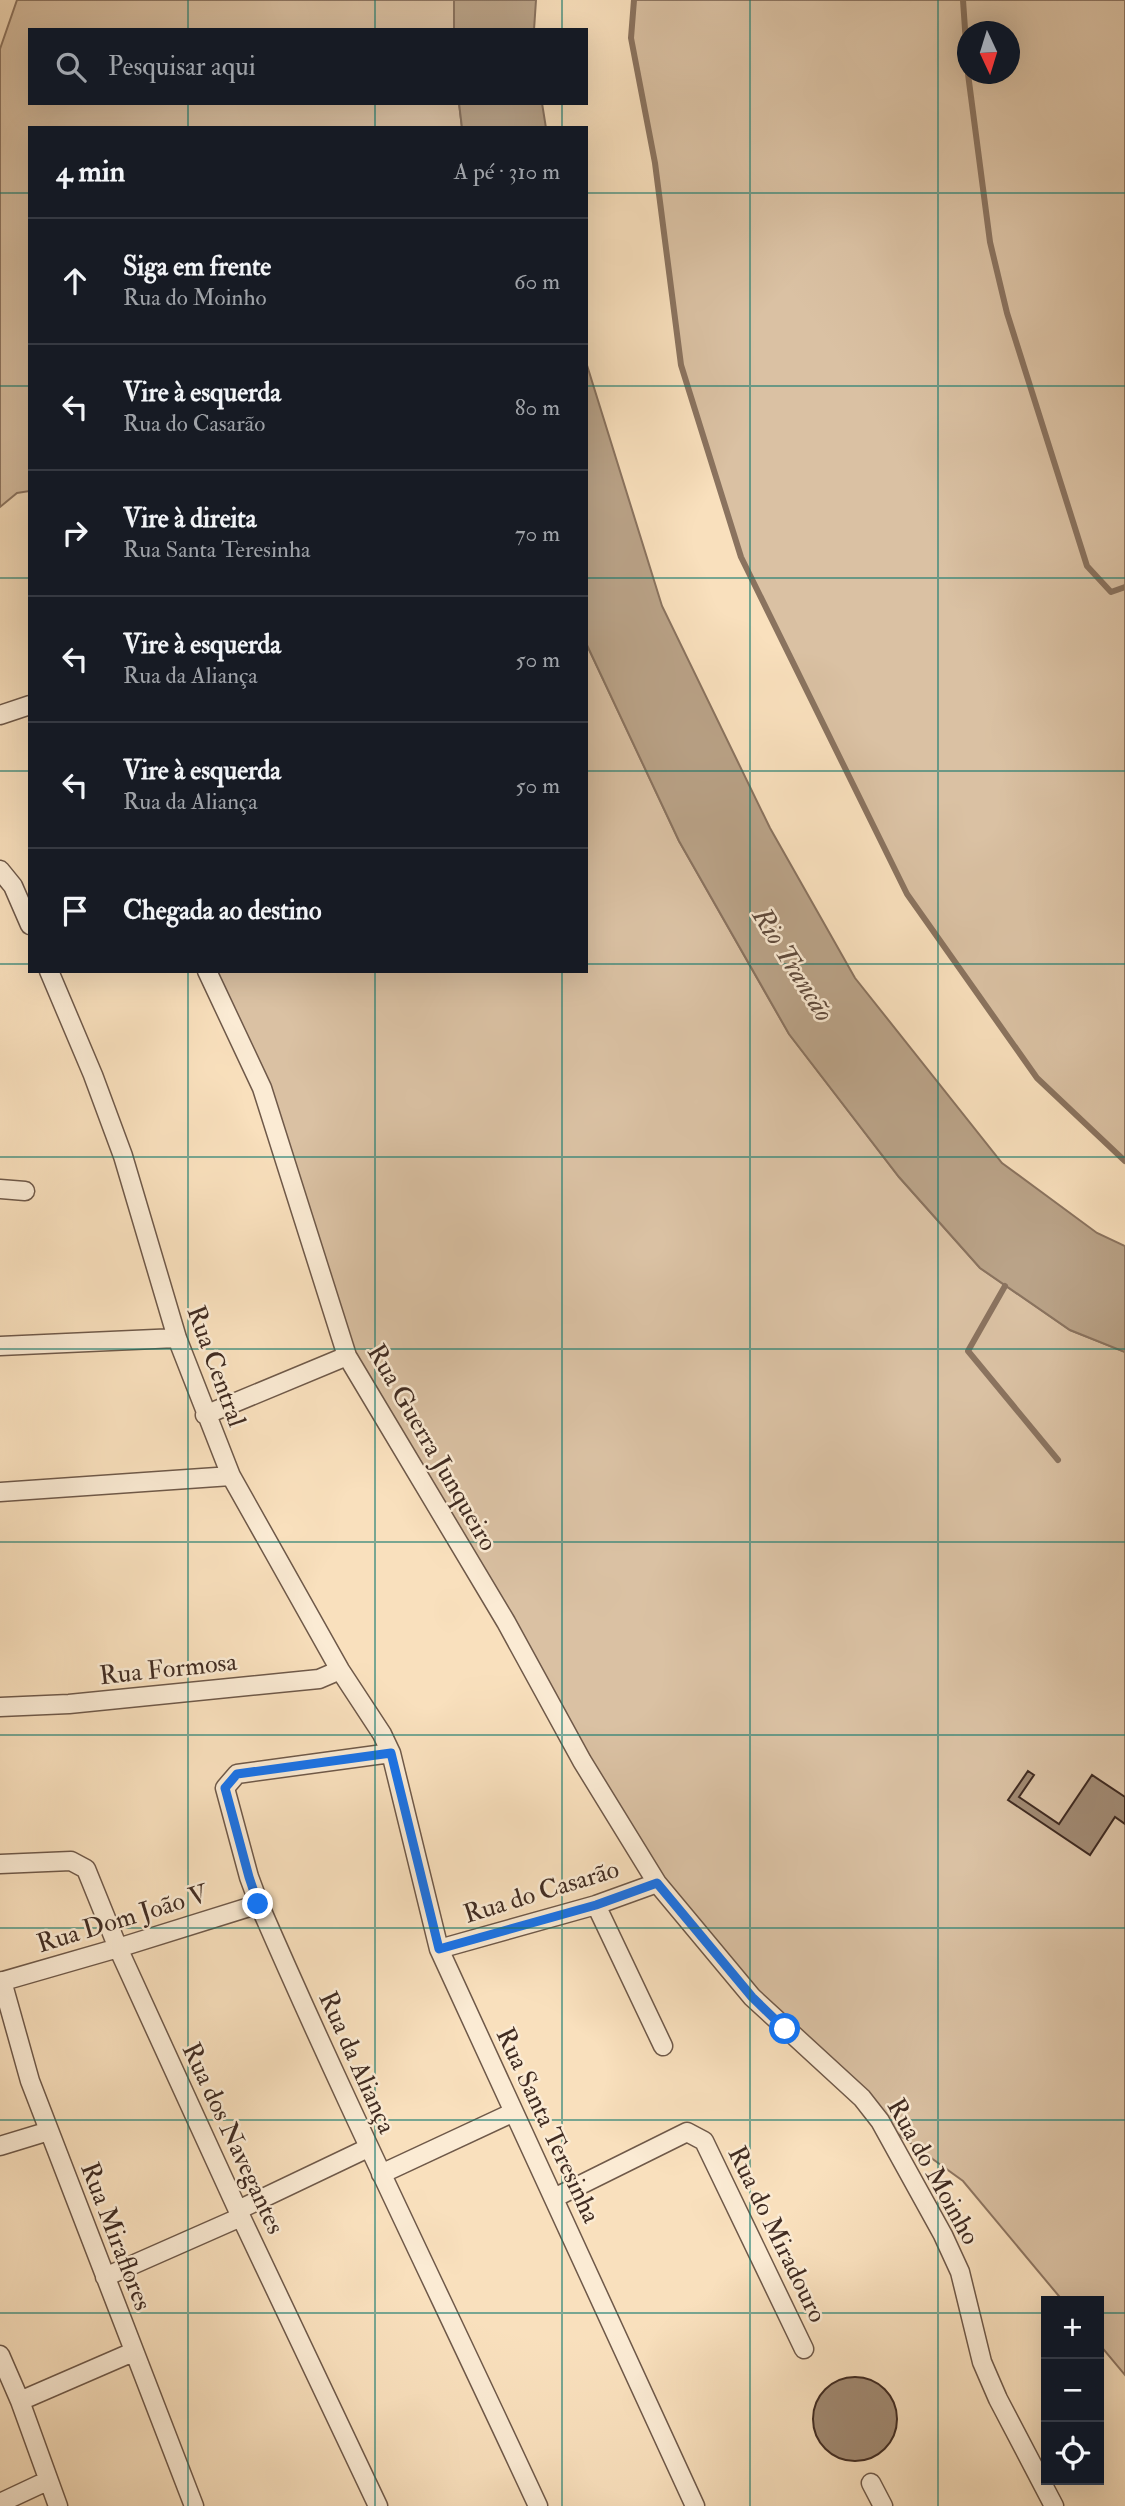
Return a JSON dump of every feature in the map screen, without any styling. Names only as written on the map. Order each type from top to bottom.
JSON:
[{"type":"street","points":[[0,715],[28,706]]},
{"type":"street","points":[[0,870],[13,886],[28,920]]},
{"type":"street","name":"Rua Central","points":[[50,973],[93,1075],[123,1156],[177,1338],[231,1476],[340,1670],[382,1734],[391,1753]]},
{"type":"street","name":"Rua Guerra Junqueiro","points":[[208,973],[262,1088],[347,1356],[506,1622],[582,1762],[657,1883]]},
{"type":"street","points":[[0,1189],[24,1191]]},
{"type":"street","points":[[0,1346],[177,1338]]},
{"type":"street","points":[[205,1415],[347,1356]]},
{"type":"street","points":[[0,1492],[231,1476]]},
{"type":"street","name":"Rua Formosa","points":[[0,1707],[69,1704],[319,1679],[340,1670]]},
{"type":"street","name":"Rua da Aliança","points":[[391,1753],[237,1774],[225,1788],[258,1904],[368,2148],[538,2506]]},
{"type":"street","name":"Rua Santa Teresinha","points":[[391,1753],[439,1949],[512,2113],[554,2198],[695,2506]]},
{"type":"street","name":"Rua dos Navegantes","points":[[0,1864],[71,1861],[86,1869],[118,1948],[239,2213],[378,2506]]},
{"type":"street","name":"Rua do Casarão","points":[[439,1949],[596,1905],[657,1883]]},
{"type":"street","name":"Rua do Moinho","points":[[657,1883],[752,1997],[862,2098],[880,2121],[943,2235],[960,2272],[982,2362],[998,2399],[1054,2506]]},
{"type":"street","name":"Rua Dom João V","points":[[1,1981],[258,1904]]},
{"type":"street","points":[[596,1905],[663,2046]]},
{"type":"street","name":"Rua Miraflores","points":[[1,1981],[30,2081],[194,2506]]},
{"type":"street","points":[[381,2174],[512,2113]]},
{"type":"street","points":[[0,2146],[49,2131]]},
{"type":"street","name":"Rua do Miradouro","points":[[554,2198],[687,2132],[704,2141],[804,2349]]},
{"type":"street","points":[[105,2277],[368,2148]]},
{"type":"street","points":[[20,2401],[133,2352]]},
{"type":"street","points":[[0,2355],[20,2401],[58,2506]]},
{"type":"street","points":[[0,2502],[47,2480]]},
{"type":"street","points":[[871,2483],[883,2506]]},
{"type":"shaded area","points":[[17,0],[454,0],[454,28],[28,28],[28,105],[459,105],[462,126],[28,126],[28,491],[17,493],[0,507],[0,49]]},
{"type":"shaded area","points":[[634,0],[1125,0],[1125,1161],[1037,1078],[907,894],[741,557],[681,365],[655,163],[631,38]]},
{"type":"shaded area","points":[[588,647],[679,841],[789,1034],[899,1177],[980,1268],[1070,1330],[1125,1352],[1125,2375],[1104,2350],[1104,2296],[1059,2296],[963,2181],[880,2121],[785,2029],[657,1883],[347,1356],[262,1088],[208,973],[588,973]]},
{"type":"water","points":[[454,0],[536,0],[534,28],[454,28]]},
{"type":"water","points":[[459,105],[542,105],[546,126],[462,126]]},
{"type":"water","name":"Rio Trancão","points":[[588,368],[662,606],[770,828],[855,978],[1002,1163],[1097,1233],[1125,1246],[1125,1352],[1070,1330],[980,1268],[899,1177],[789,1034],[679,841],[588,647]]},
{"type":"building","points":[[1028,1771],[1034,1775],[1019,1797],[1059,1824],[1092,1775],[1125,1797],[1125,1824],[1115,1817],[1090,1855],[1008,1800]]},
{"type":"building","points":[[855,2377],[878,2384],[890,2396],[897,2419],[890,2442],[878,2454],[855,2461],[832,2454],[820,2442],[813,2419],[820,2396],[832,2384]]},
{"type":"waterway","points":[[634,0],[631,38],[655,163],[681,365],[741,557],[907,894],[1037,1078],[1125,1161]]},
{"type":"waterway","points":[[963,0],[964,21]]},
{"type":"waterway","points":[[969,84],[990,242],[1007,313],[1087,566],[1111,592],[1125,587]]},
{"type":"waterway","points":[[1005,1286],[968,1351],[1058,1460]]},
{"type":"route","points":[[258,1904],[225,1788],[237,1774],[391,1753],[439,1949],[596,1905],[657,1883],[752,1997],[785,2029]]}]
